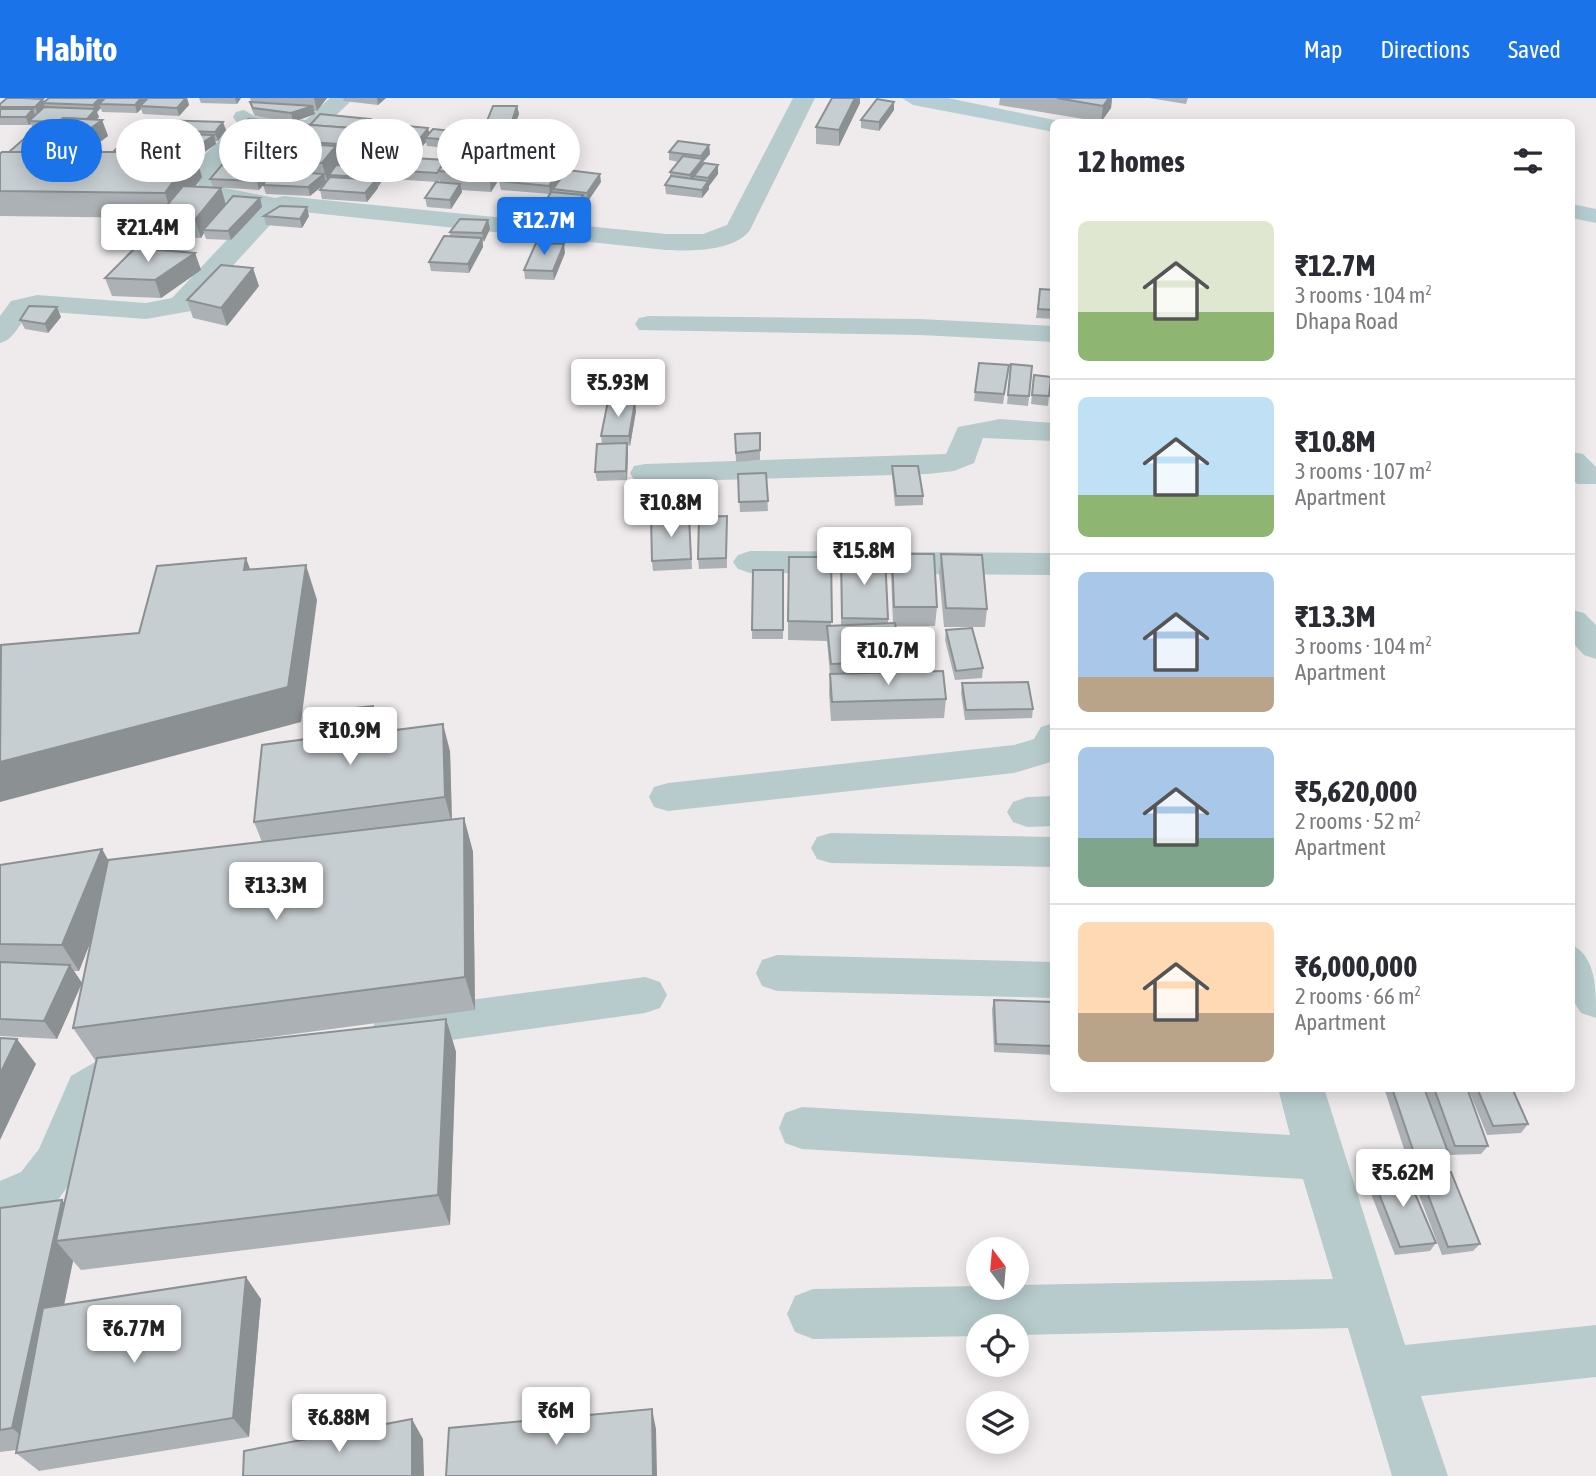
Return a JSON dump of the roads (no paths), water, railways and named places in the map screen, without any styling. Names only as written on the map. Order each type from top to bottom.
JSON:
[{"type":"street","points":[[246,119],[243,116],[255,98]]},
{"type":"street","points":[[320,119],[343,98]]},
{"type":"street","points":[[219,159],[208,191],[275,205],[299,203],[697,244],[721,239],[737,230],[804,98]]},
{"type":"street","points":[[913,98],[1050,124]]},
{"type":"street","points":[[205,166],[217,161]]},
{"type":"street","points":[[0,335],[21,307],[37,303],[146,311],[181,305],[275,205]]},
{"type":"street","points":[[1575,212],[1596,216]]},
{"type":"street","points":[[649,324],[920,327],[1050,334]]},
{"type":"street","points":[[645,473],[928,465],[954,462],[963,457],[969,433],[978,429],[1050,432]]},
{"type":"street","points":[[750,562],[1050,564]]},
{"type":"street","points":[[1575,624],[1596,648]]},
{"type":"street","points":[[668,797],[1014,759],[1048,749],[1050,745]]},
{"type":"street","points":[[831,848],[1050,852]]},
{"type":"street","points":[[1575,968],[1596,1000]]},
{"type":"street","points":[[777,973],[1050,980]]},
{"type":"street","points":[[355,1034],[645,995]]},
{"type":"street","points":[[0,1204],[38,1188],[57,1163],[87,1090],[113,1075],[148,1063],[176,1059]]},
{"type":"street","points":[[1302,1092],[1320,1158],[1420,1476]]},
{"type":"street","points":[[802,1128],[1320,1158]]},
{"type":"street","points":[[813,1314],[1365,1303]]},
{"type":"street","points":[[1387,1373],[1596,1350]]}]
